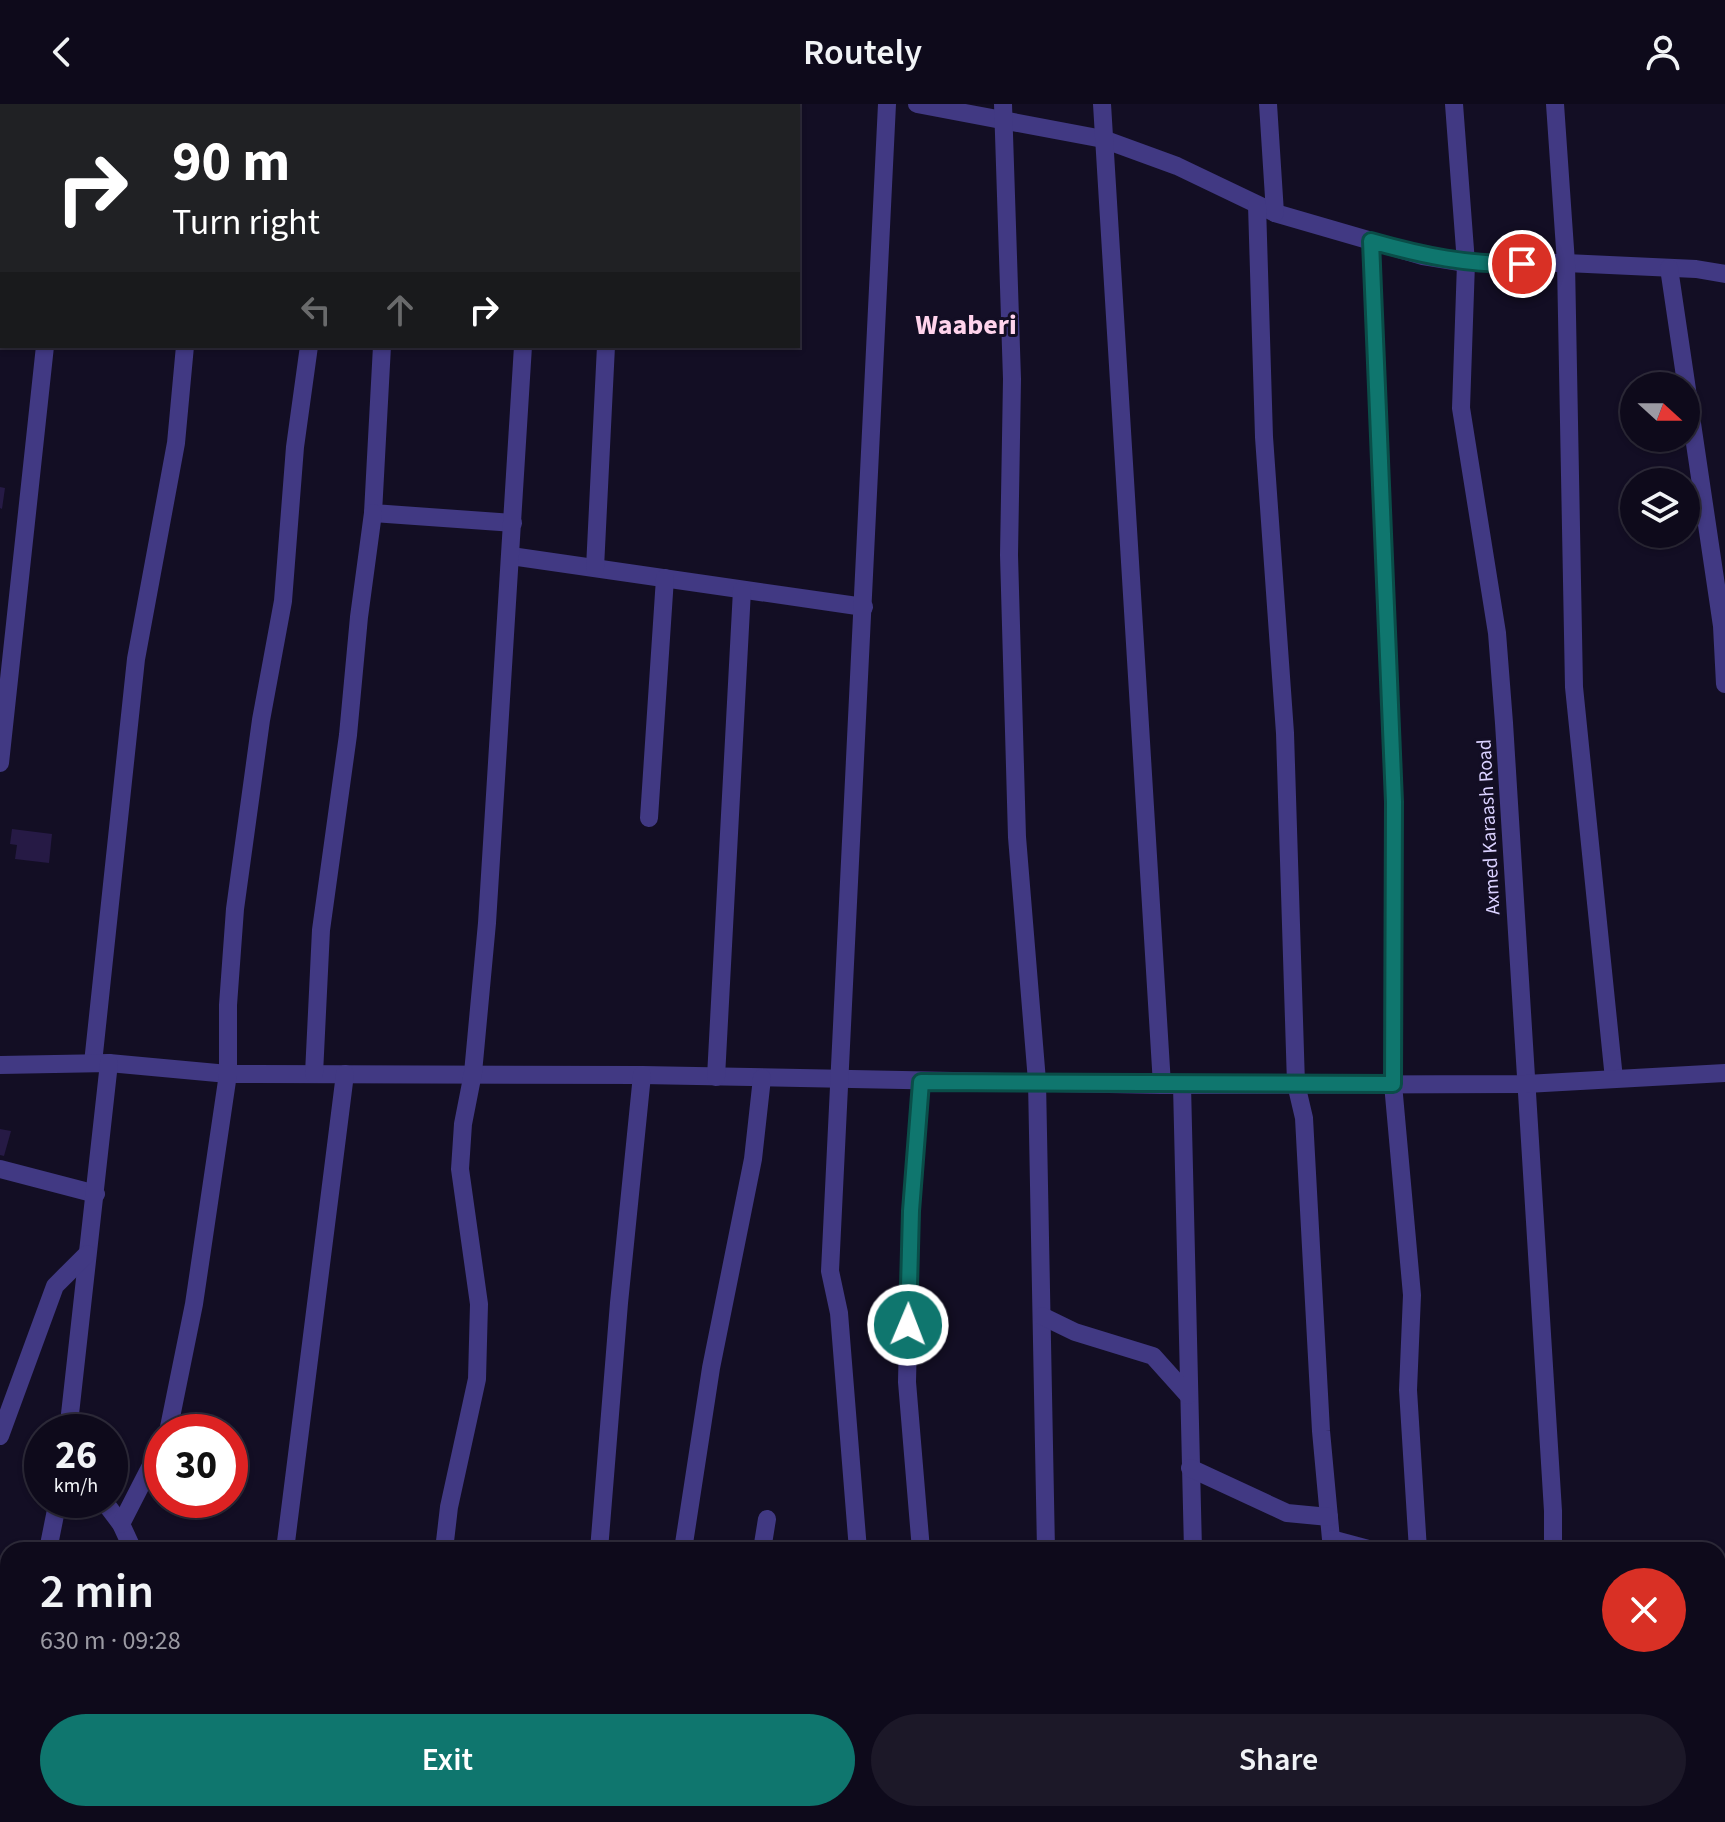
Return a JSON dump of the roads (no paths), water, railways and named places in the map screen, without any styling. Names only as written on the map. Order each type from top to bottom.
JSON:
[{"type":"street","points":[[857,1542],[839,1313],[830,1271],[887,104]]},
{"type":"street","points":[[917,104],[1004,112],[1103,139],[1177,166],[1275,213],[1423,256],[1466,263],[1566,263],[1725,274]]},
{"type":"street","points":[[1102,104],[1162,1085]]},
{"type":"street","points":[[1268,104],[1275,213]]},
{"type":"street","name":"Axmed Karaash Road","points":[[1454,104],[1466,263],[1461,408],[1497,633],[1553,1542]]},
{"type":"street","points":[[1555,104],[1566,263],[1574,687],[1614,1079]]},
{"type":"street","points":[[1004,112],[1012,379],[1009,555],[1017,837],[1037,1081],[1045,1542]]},
{"type":"street","points":[[1257,205],[1264,437],[1285,733],[1296,1084],[1304,1118],[1321,1431],[1331,1542]]},
{"type":"street","points":[[1371,241],[1394,802],[1393,1084],[1412,1295],[1408,1390],[1418,1542]]},
{"type":"street","points":[[1669,268],[1722,626],[1725,684]]},
{"type":"street","points":[[0,763],[45,348]]},
{"type":"street","points":[[70,1414],[96,1194],[101,1063],[136,659],[176,443],[185,348]]},
{"type":"street","points":[[172,1414],[194,1304],[228,1074],[228,1005],[235,909],[261,720],[283,601],[295,447],[309,348]]},
{"type":"street","points":[[314,1074],[321,930],[348,735],[373,513],[382,348]]},
{"type":"street","points":[[445,1542],[449,1507],[477,1379],[479,1304],[460,1169],[463,1124],[473,1073],[487,923],[523,348]]},
{"type":"street","points":[[595,568],[606,348]]},
{"type":"street","points":[[373,513],[513,523]]},
{"type":"street","points":[[511,556],[864,607]]},
{"type":"street","points":[[649,818],[665,578]]},
{"type":"street","points":[[716,1077],[742,590]]},
{"type":"street","points":[[0,1065],[101,1063],[228,1074],[473,1073],[1162,1085],[1526,1084],[1725,1073]]},
{"type":"street","points":[[286,1542],[345,1074]]},
{"type":"street","points":[[600,1542],[642,1075]]},
{"type":"street","points":[[684,1542],[711,1368],[753,1159],[762,1078]]},
{"type":"street","points":[[920,1542],[907,1382],[911,1211],[921,1082]]},
{"type":"street","points":[[1182,1085],[1193,1542]]},
{"type":"street","points":[[0,1169],[96,1194]]},
{"type":"street","points":[[0,1436],[55,1286],[87,1254]]},
{"type":"street","points":[[1042,1316],[1075,1332],[1153,1356],[1188,1395]]},
{"type":"street","points":[[1190,1468],[1287,1513],[1329,1517]]},
{"type":"street","points":[[121,1524],[144,1479]]},
{"type":"street","points":[[50,1542],[54,1518]]},
{"type":"street","points":[[116,1518],[129,1542]]},
{"type":"street","points":[[763,1542],[767,1519]]},
{"type":"district","name":"Waaberi","points":[[966,324]]}]
